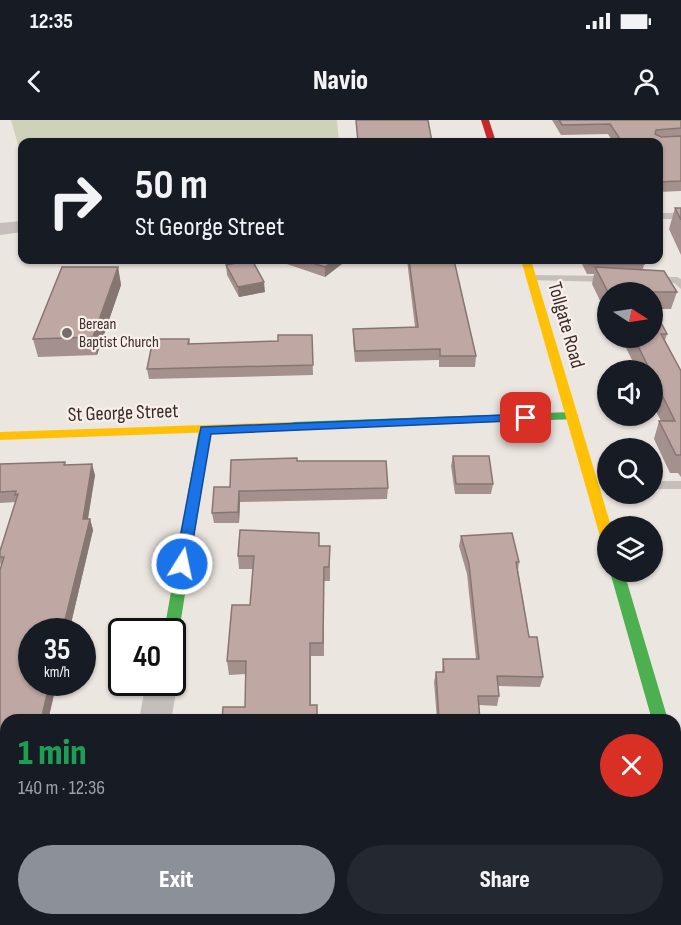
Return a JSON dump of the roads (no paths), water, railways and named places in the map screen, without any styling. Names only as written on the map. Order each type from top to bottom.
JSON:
[{"type":"street","points":[[485,120],[491,138]]},
{"type":"street","points":[[0,229],[18,227]]},
{"type":"street","name":"Tollgate Road","points":[[527,264],[601,516]]},
{"type":"street","name":"St George Street","points":[[0,436],[572,416]]},
{"type":"street","points":[[173,618],[205,430]]},
{"type":"street","points":[[620,582],[658,714]]},
{"type":"street","points":[[156,714],[159,696]]},
{"type":"lane","points":[[663,216],[681,216]]},
{"type":"lane","points":[[532,278],[621,280]]},
{"type":"lane","points":[[644,280],[677,280],[681,286]]},
{"type":"lane","points":[[663,485],[681,485]]},
{"type":"lane","points":[[592,487],[597,487]]},
{"type":"place","name":"Berean Baptist Church","points":[[67,333]]}]
